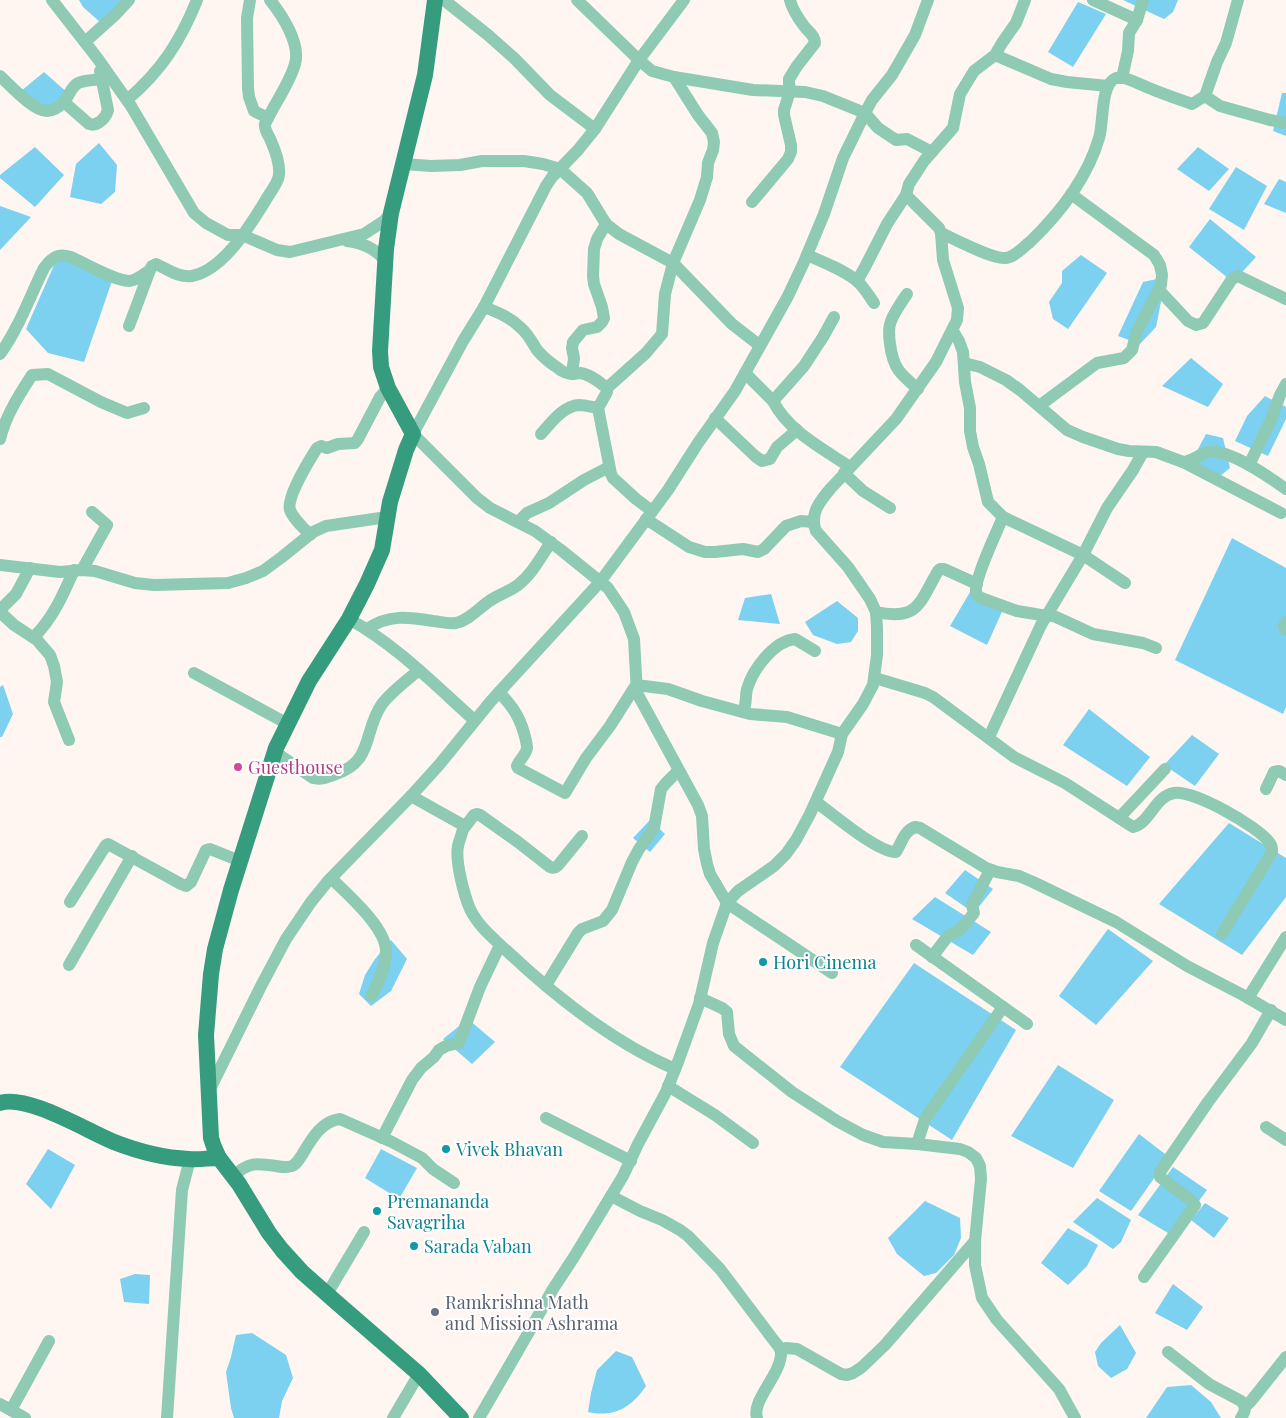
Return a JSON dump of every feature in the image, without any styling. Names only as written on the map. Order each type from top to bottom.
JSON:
[{"type":"main road","points":[[435,0],[425,75],[391,213],[385,260],[380,351],[388,388],[413,434],[406,450],[390,502],[382,550],[349,619],[309,681],[275,752],[231,890],[215,949],[206,1034],[211,1138],[214,1148],[269,1233],[302,1272],[419,1374],[461,1418]]},
{"type":"main road","points":[[0,1103],[14,1101],[34,1107],[115,1142],[162,1155],[190,1159],[220,1158]]},
{"type":"street","points":[[52,0],[127,100],[194,213],[206,223],[228,235],[242,235],[277,250],[290,252],[364,234],[384,221],[391,213]]},
{"type":"street","points":[[84,42],[129,0]]},
{"type":"street","points":[[127,100],[142,88],[169,56],[187,25],[197,0]]},
{"type":"street","points":[[250,0],[247,26],[249,97],[254,111],[268,118]]},
{"type":"street","points":[[129,326],[152,266],[156,264],[181,275],[190,276],[211,267],[224,257],[242,235],[276,184],[279,175],[274,150],[265,129],[268,118],[285,88],[296,63],[296,54],[291,32],[278,9],[270,0]]},
{"type":"street","points":[[444,0],[514,58],[550,95],[595,129]]},
{"type":"street","points":[[577,0],[652,71],[674,77],[753,90],[805,92],[823,96],[865,113],[878,128],[896,140],[907,139],[932,152]]},
{"type":"street","points":[[684,0],[639,60],[595,129],[546,186],[484,307],[463,341],[413,434],[477,498],[490,508],[535,531],[551,542],[614,595],[624,612],[634,639],[637,693],[698,805],[702,816],[703,843],[710,874],[727,903],[832,974]]},
{"type":"street","points":[[752,202],[788,159],[791,152],[784,115],[790,91],[789,83],[791,75],[814,46],[815,41],[794,11],[790,0]]},
{"type":"street","points":[[209,1092],[286,938],[311,902],[331,878],[439,765],[474,720],[600,582],[668,490],[735,391],[788,296],[824,214],[843,158],[865,113],[872,100],[892,75],[915,35],[928,0]]},
{"type":"street","points":[[857,280],[887,224],[906,196],[909,184],[932,152],[953,128],[960,94],[974,71],[995,55],[1016,23],[1025,0]]},
{"type":"street","points":[[1093,0],[1137,20]]},
{"type":"street","points":[[1122,78],[1128,51],[1129,34],[1137,20],[1144,0]]},
{"type":"street","points":[[941,233],[1002,258],[1007,258],[1025,246],[1051,220],[1082,178],[1091,161],[1099,140],[1104,99],[1111,81],[1116,78],[1122,78],[1192,104],[1205,96],[1226,43],[1238,0]]},
{"type":"street","points":[[995,55],[1051,79],[1108,86]]},
{"type":"street","points":[[64,102],[93,126],[107,114],[108,110],[98,59]]},
{"type":"street","points":[[0,76],[22,96],[46,111],[52,110],[64,102],[74,86],[79,82],[102,79]]},
{"type":"street","points":[[674,77],[712,133],[713,150],[708,163],[705,186],[673,263],[664,294],[662,334],[646,353],[607,388],[607,392],[598,408],[609,467],[613,478],[649,515],[689,547],[705,552],[743,549],[758,552],[764,549],[786,526],[801,521],[814,522]]},
{"type":"street","points":[[1205,96],[1220,106],[1286,123]]},
{"type":"street","points":[[404,164],[431,166],[460,165],[482,161],[524,161],[560,169],[587,192],[606,224],[619,234],[673,263],[732,324],[760,345]]},
{"type":"street","points":[[1039,406],[1097,363],[1124,358],[1128,355],[1132,350],[1137,331],[1159,290],[1162,275],[1160,265],[1154,255],[1071,194]]},
{"type":"street","points":[[478,1418],[526,1338],[552,1289],[574,1257],[623,1176],[668,1086],[700,998],[713,943],[727,903],[738,891],[774,866],[796,840],[816,802],[838,752],[842,734],[867,698],[873,685],[877,655],[876,612],[862,586],[834,549],[816,531],[814,522],[815,510],[822,499],[896,419],[918,389],[936,362],[957,320],[958,308],[943,260],[939,228],[906,196]]},
{"type":"street","points":[[572,374],[574,358],[572,348],[574,342],[583,330],[597,327],[604,318],[593,276],[594,249],[597,239],[606,224]]},
{"type":"street","points":[[342,240],[366,244],[385,260]]},
{"type":"street","points":[[0,354],[8,343],[44,268],[56,256],[64,255],[71,257],[117,278],[129,281],[135,280],[150,270]]},
{"type":"street","points":[[807,255],[829,264],[857,280],[874,303]]},
{"type":"street","points":[[1159,290],[1188,321],[1196,324],[1203,322],[1232,279],[1238,276],[1286,299]]},
{"type":"street","points":[[907,294],[891,321],[889,328],[890,340],[894,363],[906,379],[918,389]]},
{"type":"street","points":[[484,307],[505,315],[514,322],[528,335],[546,359],[563,372],[587,375],[607,388]]},
{"type":"street","points":[[773,400],[804,366],[834,317]]},
{"type":"street","points":[[952,331],[959,341],[963,352],[965,382],[970,408],[970,431],[988,502],[1003,517],[1083,555],[1125,582]]},
{"type":"street","points":[[964,363],[980,367],[1006,380],[1067,430],[1118,449],[1165,455],[1183,462],[1282,513]]},
{"type":"street","points":[[745,373],[773,400],[797,430],[847,470],[863,491],[890,508]]},
{"type":"street","points":[[0,439],[8,415],[32,375],[48,374],[127,413],[144,408]]},
{"type":"street","points":[[1249,464],[1286,384]]},
{"type":"street","points":[[310,535],[290,510],[288,504],[298,483],[317,448],[355,443],[380,397],[388,388]]},
{"type":"street","points":[[541,434],[559,415],[572,407],[598,408]]},
{"type":"street","points":[[715,418],[762,461],[770,459],[777,447],[797,430]]},
{"type":"street","points":[[989,737],[1048,615],[1083,555],[1099,522],[1144,452]]},
{"type":"street","points":[[1183,462],[1188,462],[1210,452],[1227,456],[1249,464],[1286,489]]},
{"type":"street","points":[[518,522],[528,513],[549,503],[584,480],[609,467]]},
{"type":"street","points":[[34,637],[42,630],[54,612],[107,525],[92,512]]},
{"type":"street","points":[[0,566],[60,572],[95,570],[135,583],[154,586],[228,583],[263,571],[310,535],[326,526],[387,517]]},
{"type":"street","points":[[1003,517],[977,584],[976,592],[981,598],[1017,610],[1048,615],[1093,634],[1143,643],[1156,648]]},
{"type":"street","points":[[367,629],[390,618],[411,618],[446,623],[462,621],[490,600],[518,586],[551,542]]},
{"type":"street","points":[[30,568],[16,594],[0,611],[14,626],[34,637],[50,655],[57,682],[54,702],[69,740]]},
{"type":"street","points":[[876,612],[897,615],[910,612],[917,607],[940,569],[944,569],[977,584]]},
{"type":"street","points":[[349,619],[367,629],[401,654],[474,720]]},
{"type":"street","points":[[1286,622],[1284,626],[1286,630]]},
{"type":"street","points":[[743,712],[747,703],[748,687],[756,671],[771,652],[781,644],[795,638],[815,651]]},
{"type":"street","points":[[275,752],[313,778],[324,778],[348,769],[355,764],[364,751],[373,722],[382,704],[419,670]]},
{"type":"street","points":[[194,673],[288,724]]},
{"type":"street","points":[[875,678],[933,697],[1014,757],[1065,783],[1130,826],[1136,827],[1166,797],[1173,793],[1186,794],[1215,806],[1259,832],[1272,847],[1272,852],[1222,934]]},
{"type":"street","points":[[499,692],[517,714],[522,726],[527,748],[518,763],[518,768],[565,793],[586,758],[610,726],[636,685]]},
{"type":"street","points":[[636,685],[668,689],[702,701],[743,712],[787,718],[842,734]]},
{"type":"street","points":[[1119,818],[1166,768]]},
{"type":"street","points":[[546,985],[578,933],[582,929],[603,921],[612,910],[632,862],[654,828],[661,789],[678,771]]},
{"type":"street","points":[[1266,789],[1274,772],[1279,771],[1286,775]]},
{"type":"street","points":[[411,796],[459,822],[464,828]]},
{"type":"street","points":[[816,802],[883,849],[896,852],[905,834],[915,826],[920,828],[990,870],[1019,876],[1116,922],[1187,966],[1271,1010],[1286,1020]]},
{"type":"street","points":[[582,836],[560,864],[553,868],[480,815],[474,814],[464,828],[458,846],[457,857],[471,910],[500,945],[580,1012],[607,1032],[647,1056],[675,1069]]},
{"type":"street","points":[[70,902],[108,844],[186,886],[190,882],[206,850],[210,849],[240,861]]},
{"type":"street","points":[[70,965],[132,856]]},
{"type":"street","points":[[932,957],[948,936],[961,930],[974,913],[972,904],[990,870]]},
{"type":"street","points":[[331,878],[368,915],[381,935],[385,946],[386,952],[382,975],[371,996]]},
{"type":"street","points":[[1248,998],[1286,937]]},
{"type":"street","points":[[382,1138],[412,1080],[421,1068],[439,1050],[459,1043],[480,987],[500,945]]},
{"type":"street","points":[[916,945],[1027,1024]]},
{"type":"street","points":[[700,998],[727,1012],[729,1034],[734,1046],[817,1110],[863,1135],[884,1142],[960,1149],[976,1158],[980,1166],[981,1180],[974,1265],[982,1298],[997,1320],[1059,1389],[1075,1418]]},
{"type":"street","points":[[918,1144],[925,1119],[1002,1007]]},
{"type":"street","points":[[1144,1277],[1195,1204],[1160,1177],[1160,1172],[1208,1102],[1252,1043],[1271,1010]]},
{"type":"street","points":[[668,1086],[716,1115],[753,1144]]},
{"type":"street","points":[[546,1118],[631,1161]]},
{"type":"street","points":[[233,1176],[252,1164],[284,1168],[291,1166],[296,1163],[317,1132],[326,1124],[340,1119],[422,1158],[454,1183]]},
{"type":"street","points":[[1266,1127],[1286,1140]]},
{"type":"street","points":[[167,1418],[182,1190],[190,1159]]},
{"type":"street","points":[[611,1196],[662,1220],[688,1236],[720,1269],[781,1350],[780,1359],[757,1413],[748,1418]]},
{"type":"street","points":[[327,1294],[364,1232]]},
{"type":"street","points":[[781,1350],[797,1348],[841,1374],[853,1373],[885,1345],[975,1241]]},
{"type":"street","points":[[25,1418],[5,1407],[49,1341]]},
{"type":"street","points":[[1168,1352],[1209,1384],[1241,1401],[1244,1404],[1244,1412],[1241,1418]]},
{"type":"street","points":[[1244,1404],[1248,1404],[1251,1401],[1286,1357]]},
{"type":"street","points":[[393,1418],[419,1374]]},
{"type":"water","points":[[79,0],[128,0],[100,22],[83,7]]},
{"type":"water","points":[[1123,0],[1178,0],[1173,12],[1164,19]]},
{"type":"water","points":[[1078,2],[1106,14],[1073,67],[1048,52]]},
{"type":"water","points":[[44,72],[69,94],[53,110],[33,103],[21,91]]},
{"type":"water","points":[[1282,93],[1286,93],[1286,136],[1273,131]]},
{"type":"water","points":[[99,143],[117,165],[115,192],[101,204],[70,197],[76,164]]},
{"type":"water","points":[[35,147],[64,175],[35,207],[0,178],[0,175]]},
{"type":"water","points":[[1198,147],[1229,169],[1209,191],[1177,169]]},
{"type":"water","points":[[1236,167],[1267,186],[1244,230],[1209,209]]},
{"type":"water","points":[[1279,179],[1286,182],[1286,213],[1264,204]]},
{"type":"water","points":[[0,206],[31,217],[0,250]]},
{"type":"water","points":[[1210,219],[1256,257],[1233,282],[1189,247]]},
{"type":"water","points":[[1081,255],[1107,273],[1068,329],[1053,319],[1049,302],[1062,283],[1062,271]]},
{"type":"water","points":[[58,256],[112,281],[84,362],[48,353],[26,329]]},
{"type":"water","points":[[1166,277],[1156,327],[1140,344],[1118,336],[1143,282]]},
{"type":"water","points":[[1191,358],[1223,384],[1208,407],[1162,386]]},
{"type":"water","points":[[1265,396],[1286,407],[1286,419],[1268,456],[1235,441],[1247,416]]},
{"type":"water","points":[[1206,434],[1223,438],[1230,468],[1215,480],[1189,466]]},
{"type":"water","points":[[1232,538],[1286,568],[1286,707],[1283,714],[1175,660]]},
{"type":"water","points":[[973,587],[1005,605],[987,645],[950,626]]},
{"type":"water","points":[[771,594],[780,624],[738,620],[745,598]]},
{"type":"water","points":[[837,601],[858,618],[858,631],[851,642],[837,644],[813,635],[805,622]]},
{"type":"water","points":[[3,685],[13,714],[2,737],[0,737],[0,687]]},
{"type":"water","points":[[1089,709],[1150,757],[1127,786],[1063,745]]},
{"type":"water","points":[[1192,735],[1219,754],[1195,786],[1164,765]]},
{"type":"water","points":[[650,820],[665,834],[650,852],[633,838]]},
{"type":"water","points":[[1229,823],[1286,858],[1286,897],[1242,955],[1159,904]]},
{"type":"water","points":[[965,870],[993,889],[974,913],[945,893]]},
{"type":"water","points":[[935,897],[991,932],[973,955],[912,919]]},
{"type":"water","points":[[1108,929],[1153,961],[1096,1025],[1059,996]]},
{"type":"water","points":[[391,940],[407,959],[391,991],[371,1006],[359,994],[365,975],[375,959]]},
{"type":"water","points":[[914,963],[1016,1030],[952,1140],[840,1067]]},
{"type":"water","points":[[468,1019],[495,1042],[472,1064],[443,1039]]},
{"type":"water","points":[[1058,1065],[1114,1100],[1073,1168],[1011,1136]]},
{"type":"water","points":[[1139,1134],[1169,1157],[1131,1211],[1099,1191]]},
{"type":"water","points":[[48,1149],[75,1165],[51,1209],[26,1184]]},
{"type":"water","points":[[381,1149],[417,1168],[399,1199],[365,1178]]},
{"type":"water","points":[[1173,1167],[1207,1190],[1173,1236],[1138,1215]]},
{"type":"water","points":[[1097,1198],[1131,1220],[1121,1242],[1113,1249],[1073,1222]]},
{"type":"water","points":[[925,1201],[960,1218],[961,1238],[954,1255],[936,1273],[924,1276],[897,1254],[888,1238]]},
{"type":"water","points":[[1205,1203],[1229,1218],[1214,1238],[1191,1220]]},
{"type":"water","points":[[1068,1228],[1098,1245],[1087,1266],[1068,1285],[1041,1263]]},
{"type":"water","points":[[135,1274],[150,1275],[149,1304],[124,1302],[120,1279]]},
{"type":"water","points":[[1173,1284],[1203,1307],[1187,1330],[1155,1313]]},
{"type":"water","points":[[1120,1325],[1136,1353],[1127,1369],[1111,1378],[1098,1366],[1095,1352],[1101,1343]]},
{"type":"water","points":[[252,1333],[286,1355],[293,1378],[282,1401],[279,1418],[234,1418],[226,1372],[236,1335]]},
{"type":"water","points":[[616,1351],[632,1357],[646,1386],[629,1405],[622,1409],[607,1413],[588,1412],[597,1370]]},
{"type":"water","points":[[1191,1385],[1211,1402],[1221,1418],[1146,1418],[1167,1387]]},
{"type":"place","name":"Guesthouse","points":[[238,767]]},
{"type":"place","name":"Hori Cinema","points":[[763,962]]},
{"type":"place","name":"Vivek Bhavan","points":[[446,1149]]},
{"type":"place","name":"Premananda Savagriha","points":[[377,1211]]},
{"type":"place","name":"Sarada Vaban","points":[[414,1246]]},
{"type":"place","name":"Ramkrishna Math and Mission Ashrama","points":[[435,1312]]}]
